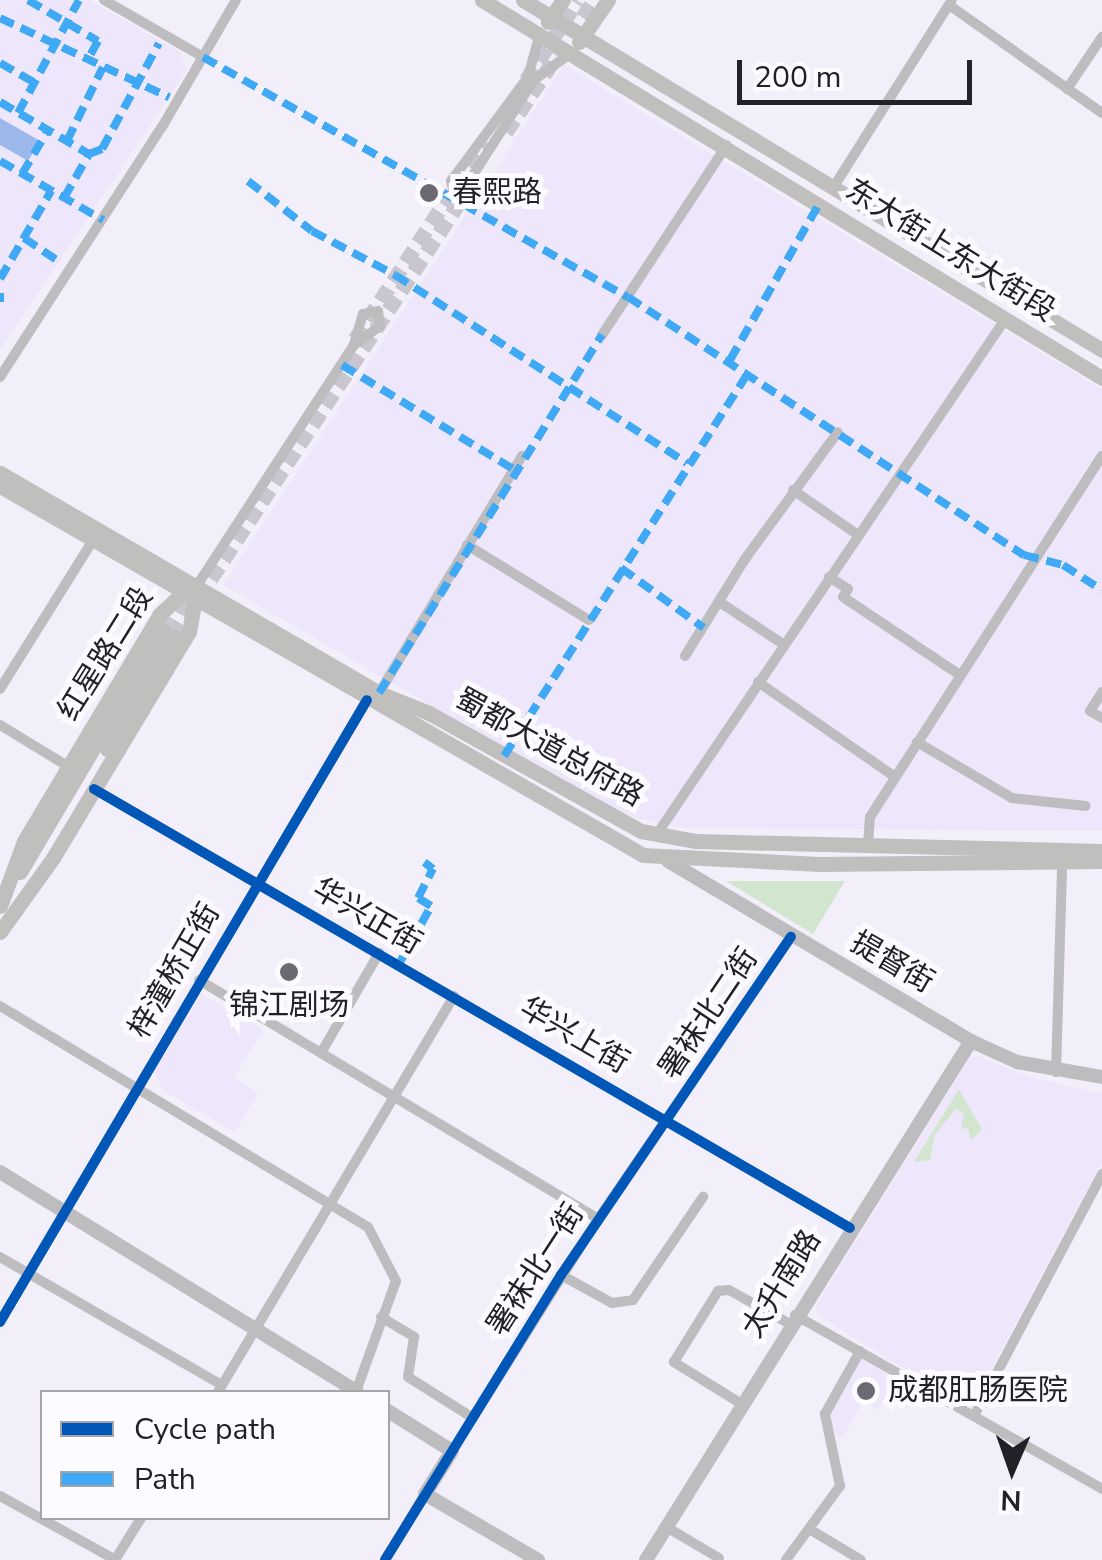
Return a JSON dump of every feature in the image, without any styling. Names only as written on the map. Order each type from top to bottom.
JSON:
[{"type":"main road","name":"东大街上东大街段","points":[[482,0],[727,145],[1102,378]]},
{"type":"main road","name":"东大街上东大街段","points":[[523,0],[1102,350]]},
{"type":"main road","points":[[540,34],[563,0]]},
{"type":"main road","points":[[571,53],[608,0]]},
{"type":"main road","points":[[0,472],[191,593]]},
{"type":"main road","points":[[0,486],[191,593]]},
{"type":"main road","name":"蜀都大道总府路","points":[[191,593],[373,697],[601,836],[668,861],[1102,861]]},
{"type":"main road","name":"红星路二段","points":[[0,932],[24,842],[69,766],[191,593]]},
{"type":"main road","name":"红星路二段","points":[[5,907],[94,789],[189,632],[191,593]]},
{"type":"main road","points":[[5,907],[168,633]]},
{"type":"main road","name":"蜀都大道总府路","points":[[373,697],[429,713],[614,820],[656,834],[696,842],[1102,850]]},
{"type":"main road","name":"蜀都大道总府路","points":[[968,846],[1102,841]]},
{"type":"main road","name":"提督街","points":[[668,861],[970,1041],[1056,1072],[1102,1077]]},
{"type":"main road","name":"蜀都大道总府路","points":[[966,864],[1102,871]]},
{"type":"main road","name":"太升南路","points":[[646,1560],[792,1319],[970,1041]]},
{"type":"main road","points":[[0,1172],[357,1390]]},
{"type":"main road","points":[[390,1412],[452,1451],[425,1494],[538,1560]]},
{"type":"street","points":[[104,0],[203,57]]},
{"type":"street","points":[[0,377],[94,234],[236,0]]},
{"type":"street","points":[[833,188],[951,2],[1102,113]]},
{"type":"street","points":[[540,34],[528,76],[451,181],[453,197],[468,194],[472,175],[534,80],[571,53]]},
{"type":"street","points":[[1067,89],[1102,36]]},
{"type":"street","points":[[602,335],[727,145]]},
{"type":"street","points":[[656,834],[1006,318]]},
{"type":"street","points":[[191,593],[354,346]]},
{"type":"street","points":[[685,656],[794,490],[838,432]]},
{"type":"street","name":"梓潼桥正街","points":[[0,1322],[256,882],[522,456]]},
{"type":"street","points":[[868,845],[870,817],[1102,456]]},
{"type":"street","points":[[794,490],[858,534]]},
{"type":"street","points":[[0,688],[93,540]]},
{"type":"street","points":[[467,545],[589,620]]},
{"type":"street","points":[[829,577],[848,590],[843,597],[960,675]]},
{"type":"street","points":[[720,604],[783,644]]},
{"type":"street","points":[[758,682],[895,777]]},
{"type":"street","points":[[1102,692],[1090,711],[1102,718]]},
{"type":"street","points":[[0,725],[69,766]]},
{"type":"street","points":[[917,742],[1012,798],[1086,806]]},
{"type":"street","name":"华兴正街","points":[[94,789],[454,996]]},
{"type":"street","points":[[1056,1072],[1062,870]]},
{"type":"street","name":"署袜北二街","points":[[668,1119],[791,937]]},
{"type":"street","points":[[322,1054],[380,953]]},
{"type":"street","points":[[199,980],[598,1219]]},
{"type":"street","points":[[0,1257],[220,1389],[454,996]]},
{"type":"street","name":"华兴上街","points":[[454,996],[850,1228]]},
{"type":"street","points":[[0,1006],[138,1084],[330,1199],[368,1226],[394,1270],[357,1390]]},
{"type":"street","name":"署袜北一街","points":[[452,1451],[562,1274],[668,1119]]},
{"type":"street","points":[[974,1416],[1102,1174]]},
{"type":"street","points":[[562,1274],[612,1303],[633,1300],[702,1197]]},
{"type":"street","points":[[740,1403],[674,1362],[718,1290],[730,1290],[860,1351],[1102,1489]]},
{"type":"street","points":[[380,1317],[414,1336],[408,1377],[473,1418]]},
{"type":"street","points":[[786,1560],[840,1486],[825,1414],[860,1351]]},
{"type":"street","points":[[385,1560],[425,1494]]},
{"type":"street","points":[[0,1496],[40,1518]]},
{"type":"street","points":[[43,1520],[115,1560],[140,1520]]},
{"type":"street","points":[[668,1528],[719,1558]]},
{"type":"street","points":[[811,1530],[861,1560]]},
{"type":"shaded area","points":[[0,0],[90,0],[180,52],[187,70],[0,350]]},
{"type":"shaded area","points":[[564,65],[1102,389],[1102,830],[687,829],[618,814],[223,585]]},
{"type":"shaded area","points":[[201,994],[263,1030],[234,1078],[258,1093],[235,1132],[164,1091],[154,1072]]},
{"type":"shaded area","points":[[979,1056],[1032,1078],[1102,1093],[1102,1162],[972,1405],[962,1405],[818,1315],[816,1306],[970,1057]]},
{"type":"shaded area","name":"成都肛肠医院","points":[[862,1357],[897,1381],[878,1410],[863,1402],[842,1438],[830,1429],[828,1414]]},
{"type":"green space","points":[[726,881],[845,881],[813,934]]},
{"type":"green space","points":[[959,1089],[982,1130],[971,1140],[968,1128],[961,1129],[964,1114],[956,1109],[935,1134],[930,1160],[914,1162]]},
{"type":"water","points":[[0,118],[40,141],[28,161],[0,145]]},
{"type":"tunnel","points":[[526,80],[578,0]]},
{"type":"tunnel","points":[[506,132],[594,0]]},
{"type":"tunnel","points":[[355,339],[485,141]]},
{"type":"tunnel","points":[[173,636],[471,185]]},
{"type":"tunnel","points":[[163,630],[188,592]]},
{"type":"marked path","points":[[28,0],[98,41],[88,59]]},
{"type":"marked path","points":[[18,113],[79,0]]},
{"type":"marked path","points":[[0,18],[169,97]]},
{"type":"marked path","points":[[64,198],[89,154],[102,149],[159,43]]},
{"type":"marked path","points":[[203,57],[628,297],[1024,555],[1063,565],[1102,590]]},
{"type":"marked path","points":[[0,63],[35,83]]},
{"type":"marked path","points":[[67,141],[103,67]]},
{"type":"marked path","points":[[0,102],[89,154]]},
{"type":"marked path","points":[[22,174],[48,130]]},
{"type":"marked path","points":[[0,161],[103,220]]},
{"type":"marked path","points":[[248,181],[312,231],[395,275],[687,463]]},
{"type":"marked path","points":[[0,279],[51,191]]},
{"type":"marked path","points":[[730,360],[820,202]]},
{"type":"marked path","points":[[24,238],[61,263]]},
{"type":"marked path","points":[[0,293],[0,302]]},
{"type":"marked path","points":[[379,693],[602,335]]},
{"type":"marked path","points":[[342,365],[513,469]]},
{"type":"marked path","points":[[504,756],[748,373]]},
{"type":"marked path","points":[[621,568],[704,628]]},
{"type":"marked path","points":[[399,964],[431,906],[418,898],[433,869],[424,862]]},
{"type":"cycle path","points":[[0,1322],[367,700]]},
{"type":"cycle path","points":[[94,789],[850,1228]]},
{"type":"cycle path","points":[[385,1560],[561,1275],[791,937]]},
{"type":"place","name":"春熙路","points":[[429,193]]},
{"type":"place","name":"锦江剧场","points":[[289,972]]},
{"type":"place","name":"成都肛肠医院","points":[[866,1391]]}]
